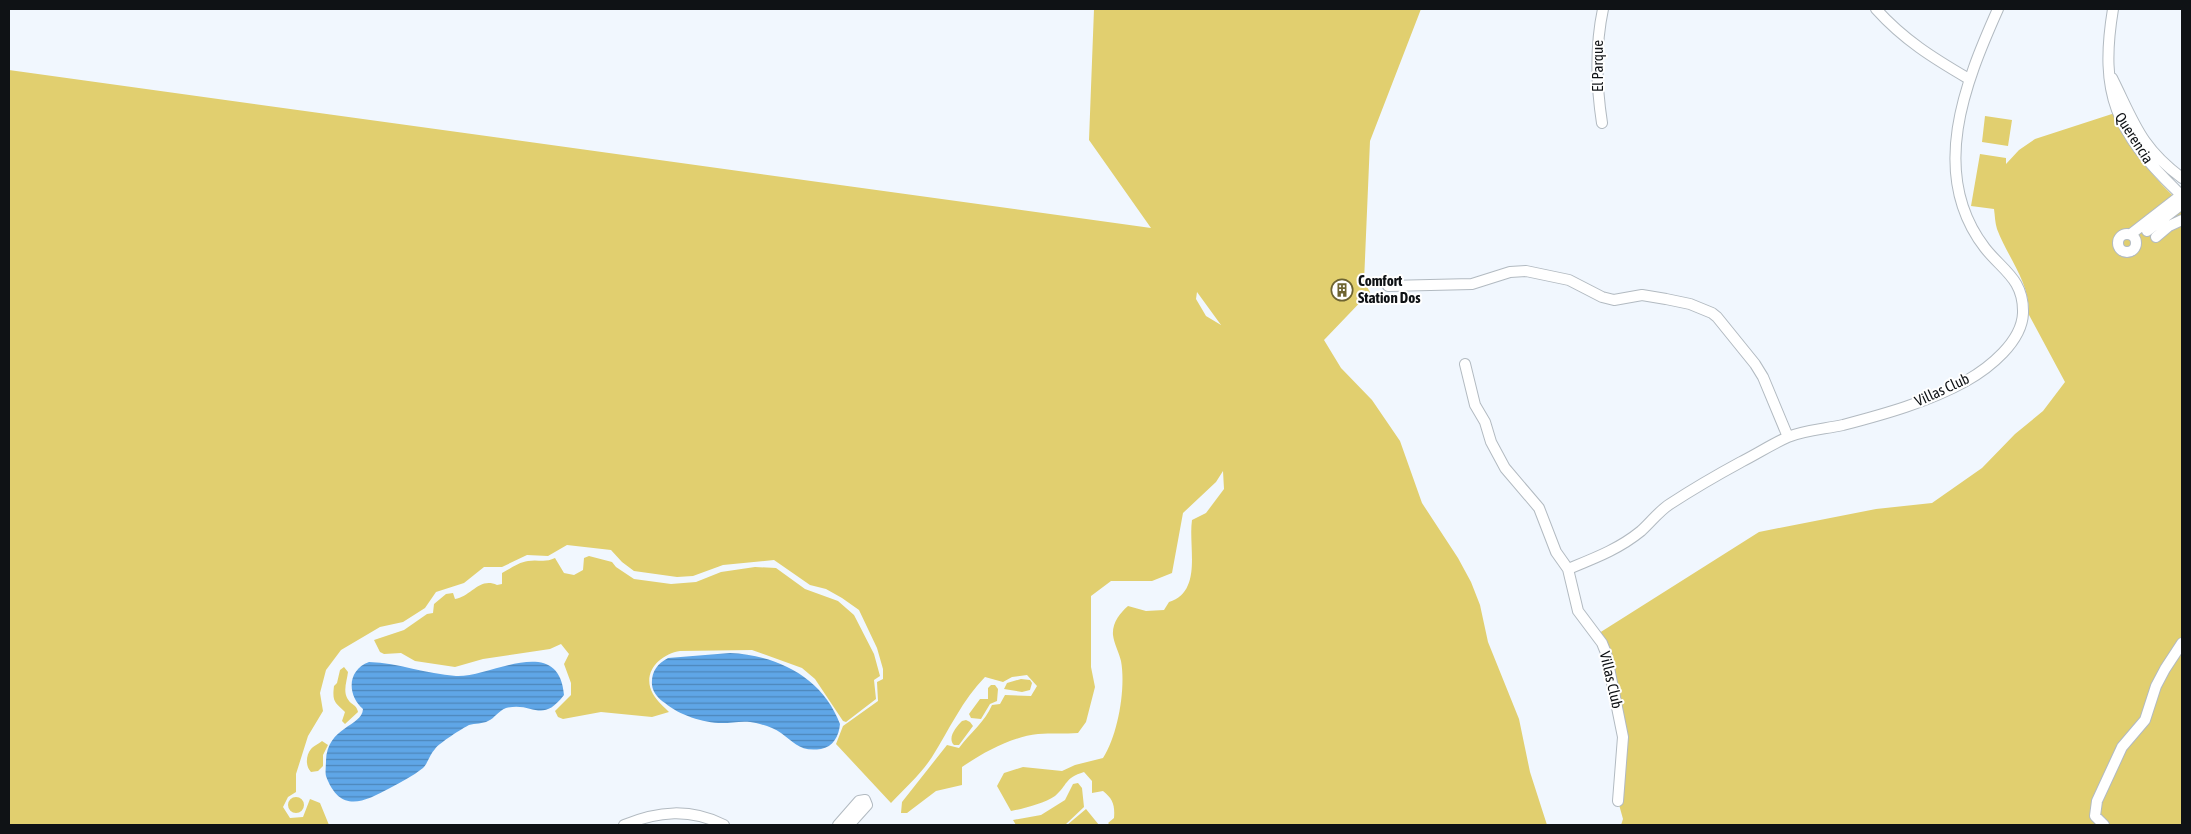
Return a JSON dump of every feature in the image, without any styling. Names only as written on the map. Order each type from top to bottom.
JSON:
[{"type":"street","name":"El Parque","points":[[1602,123],[1597,92],[1597,56],[1598,32],[1604,9]]},
{"type":"street","points":[[1876,9],[1894,29],[1924,53],[1969,79]]},
{"type":"street","name":"Villas Club","points":[[1568,569],[1616,549],[1642,530],[1668,506],[1728,470],[1788,438],[1881,415],[1915,404],[1966,381],[1998,358],[2009,346],[2022,322],[2023,305],[2020,294],[2015,281],[2005,267],[1986,249],[1974,231],[1957,182],[1955,164],[1956,135],[1969,79],[1998,9]]},
{"type":"street","name":"Querencia","points":[[2113,9],[2109,45],[2111,92],[2114,107],[2122,125],[2145,158],[2180,197]]},
{"type":"street","name":"Querencia","points":[[2110,75],[2131,120],[2141,136],[2164,164],[2182,179]]},
{"type":"street","points":[[2133,236],[2180,197],[2178,186],[2182,179]]},
{"type":"street","points":[[2156,237],[2182,220]]},
{"type":"street","points":[[1388,286],[1472,284],[1518,271],[1557,276],[1581,286],[1602,298],[1614,300],[1642,296],[1690,304],[1712,313],[1755,364],[1763,377],[1788,438]]},
{"type":"street","name":"Villas Club","points":[[1465,364],[1475,405],[1505,468],[1539,508],[1556,552],[1568,569],[1578,611],[1602,643],[1606,653],[1623,737],[1618,801]]},
{"type":"street","points":[[2104,825],[2095,816],[2097,801],[2122,747],[2145,720],[2156,686],[2165,668],[2182,643]]},
{"type":"street","points":[[838,825],[859,801],[865,800],[867,805],[850,825]]},
{"type":"street","points":[[624,825],[655,814],[676,812],[702,816],[724,825]]},
{"type":"shaded area","points":[[1094,9],[1421,9],[1370,141],[1364,282],[1370,292],[1324,340],[1341,368],[1372,400],[1400,441],[1422,503],[1458,558],[1471,582],[1480,605],[1488,642],[1519,719],[1530,772],[1547,825],[1110,825],[1108,823],[1114,818],[1113,803],[1103,791],[1092,793],[1092,781],[1084,772],[1069,779],[1051,799],[1011,811],[997,786],[1004,773],[1023,767],[1062,771],[1075,765],[1103,758],[1113,737],[1120,711],[1122,672],[1121,661],[1113,635],[1115,622],[1128,606],[1146,611],[1164,610],[1169,602],[1180,596],[1186,588],[1192,567],[1192,520],[1206,513],[1224,489],[1223,471],[1216,482],[1183,513],[1172,573],[1152,581],[1111,581],[1091,596],[1091,667],[1095,687],[1086,722],[1078,733],[1038,734],[1018,738],[998,746],[962,767],[962,785],[936,791],[907,813],[901,813],[902,802],[947,745],[959,748],[981,722],[992,705],[1000,704],[1005,695],[1031,696],[1037,686],[1027,675],[1012,677],[1003,682],[985,677],[963,705],[928,763],[891,803],[836,744],[843,726],[878,701],[877,682],[883,679],[883,669],[877,648],[859,610],[826,589],[810,585],[774,560],[723,565],[693,576],[677,577],[634,571],[611,550],[567,545],[548,556],[527,555],[502,567],[484,567],[464,583],[436,592],[425,608],[403,622],[380,627],[341,650],[326,670],[320,693],[323,711],[308,736],[296,774],[296,792],[288,797],[283,807],[290,818],[303,817],[310,799],[320,803],[329,825],[9,825],[9,70],[1151,228],[1089,140]],"holes":[[[1197,292],[1221,325],[1206,316],[1196,299]]]},
{"type":"shaded area","points":[[2115,113],[2135,150],[2152,174],[2182,204],[2182,825],[1621,825],[1623,819],[1618,801],[1623,737],[1596,635],[1759,532],[1876,509],[1932,503],[1982,468],[2015,434],[2043,411],[2065,382],[2029,315],[2026,292],[2018,270],[1997,229],[1994,209],[1971,206],[1980,154],[2006,158],[2006,164],[2019,150],[2035,139]]},
{"type":"shaded area","points":[[1985,116],[2012,120],[2008,146],[1982,142]]},
{"type":"shaded area","points":[[589,556],[612,562],[616,567],[634,579],[671,584],[696,582],[721,572],[755,567],[776,568],[805,589],[838,601],[854,615],[874,654],[880,676],[874,680],[876,699],[846,722],[843,721],[815,679],[802,668],[752,650],[680,651],[660,660],[654,666],[649,679],[653,694],[669,712],[652,717],[601,712],[563,719],[558,717],[555,711],[571,695],[571,683],[564,664],[569,654],[561,644],[550,649],[483,659],[455,667],[415,661],[401,653],[384,654],[380,652],[374,640],[404,630],[427,614],[433,613],[434,604],[446,594],[453,593],[455,599],[466,595],[480,585],[502,584],[502,573],[521,563],[555,558],[564,573],[574,575],[583,570],[584,558]]},
{"type":"shaded area","points":[[344,667],[348,672],[345,688],[346,696],[358,712],[345,724],[342,721],[345,712],[337,704],[333,695],[340,670]]},
{"type":"shaded area","points":[[1021,679],[1030,680],[1032,683],[1030,690],[1022,692],[1004,689],[1007,683]]},
{"type":"shaded area","points":[[991,685],[995,685],[998,689],[997,701],[990,704],[981,719],[971,718],[969,714],[980,699],[988,699],[988,688]]},
{"type":"shaded area","points":[[966,720],[973,726],[959,745],[954,745],[951,739],[953,733],[962,721]]},
{"type":"shaded area","points":[[322,741],[328,745],[323,755],[323,766],[318,771],[311,772],[307,764],[309,751]]},
{"type":"shaded area","points":[[1078,783],[1082,788],[1084,807],[1065,825],[1016,825],[1013,820],[1041,815],[1065,800],[1073,784]]},
{"type":"shaded area","points":[[293,797],[299,797],[304,802],[302,811],[293,813],[288,808],[288,802]]},
{"type":"shaded area","points":[[1086,809],[1099,825],[1067,825]]},
{"type":"water","points":[[730,653],[765,658],[797,672],[810,682],[832,708],[840,724],[837,737],[825,748],[814,750],[803,748],[781,733],[759,724],[747,722],[715,723],[684,715],[659,698],[654,691],[652,680],[654,672],[668,658]]},
{"type":"water","points":[[369,662],[391,664],[456,676],[470,675],[520,663],[536,662],[550,666],[559,676],[564,695],[549,709],[506,708],[486,722],[469,725],[437,746],[423,768],[390,788],[371,797],[354,802],[338,796],[332,788],[326,776],[326,761],[328,749],[332,741],[361,715],[363,709],[354,697],[352,683],[357,671]]},
{"type":"place","name":"Comfort Station Dos","points":[[1342,290]]}]
